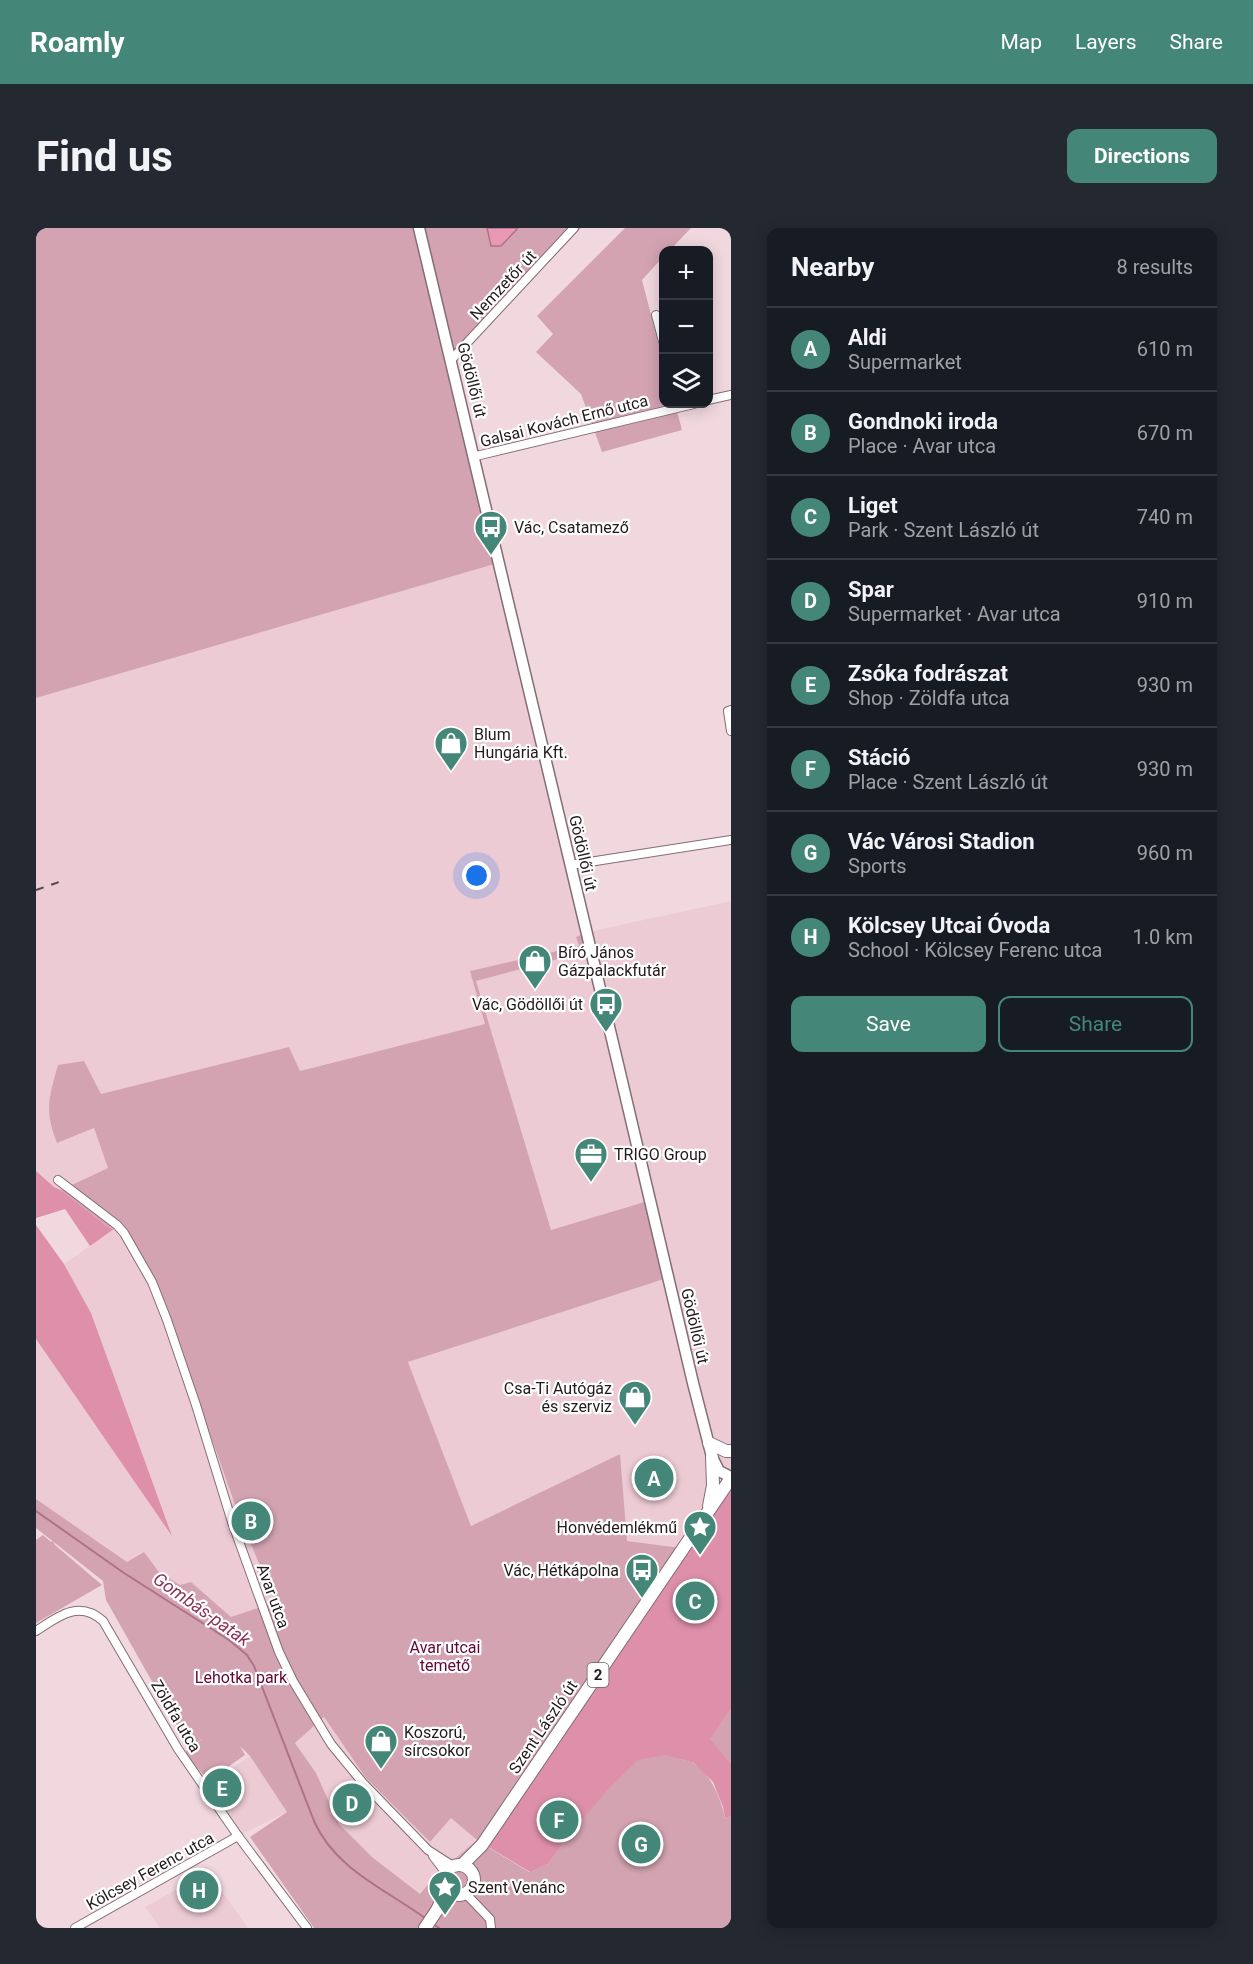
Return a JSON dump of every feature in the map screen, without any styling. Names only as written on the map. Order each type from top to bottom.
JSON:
[{"type":"main road","name":"Gödöllői út","points":[[419,228],[476,456],[570,865],[712,1457]]},
{"type":"main road","points":[[709,1443],[731,1451]]},
{"type":"main road","points":[[712,1457],[719,1471],[731,1478]]},
{"type":"main road","points":[[708,1510],[713,1485],[712,1457]]},
{"type":"main road","name":"Szent László út","points":[[458,1869],[482,1845],[731,1478]]},
{"type":"main road","points":[[424,1928],[437,1910],[456,1893],[474,1886],[474,1876],[458,1869],[444,1878],[456,1893]]},
{"type":"street","name":"Nemzetőr út","points":[[452,360],[574,228]]},
{"type":"street","points":[[656,315],[659,328]]},
{"type":"street","points":[[713,399],[731,394]]},
{"type":"street","name":"Galsai Kovách Ernő utca","points":[[476,456],[666,408]]},
{"type":"street","points":[[729,711],[731,730]]},
{"type":"street","points":[[570,865],[731,840]]},
{"type":"street","name":"Avar utca","points":[[58,1180],[117,1225],[152,1282],[196,1405],[232,1522],[279,1652],[293,1681],[325,1735],[346,1763],[428,1850],[458,1869]]},
{"type":"street","name":"Zöldfa utca","points":[[36,1631],[64,1614],[83,1611],[98,1617],[107,1626],[178,1749],[238,1836],[307,1928]]},
{"type":"street","name":"Kölcsey Ferenc utca","points":[[75,1928],[238,1836]]},
{"type":"street","points":[[456,1893],[490,1919],[492,1928]]},
{"type":"shaded area","points":[[487,228],[518,228],[501,246],[491,246]]},
{"type":"shaded area","points":[[498,563],[588,932],[731,901],[731,1472],[681,1548],[626,1541],[619,1454],[471,1526],[408,1362],[666,1278],[650,1200],[551,1230],[475,981],[592,950],[579,946],[471,971],[486,1024],[299,1071],[289,1047],[101,1094],[57,1143],[95,1128],[108,1168],[61,1190],[54,1187],[36,1171],[36,698]]},
{"type":"shaded area","points":[[36,1171],[54,1187],[108,1227],[114,1229],[90,1246],[65,1209],[36,1218]]},
{"type":"shaded area","points":[[36,1225],[64,1264],[91,1313],[172,1536],[36,1339]]},
{"type":"shaded area","points":[[114,1229],[128,1232],[159,1290],[238,1513],[275,1602],[231,1617],[191,1582],[180,1585],[159,1572],[144,1552],[127,1562],[36,1499],[36,1339],[170,1532],[91,1313],[64,1264]]},
{"type":"shaded area","points":[[731,1472],[731,1708],[710,1739],[731,1764],[731,1816],[725,1818],[713,1782],[694,1763],[666,1755],[638,1760],[611,1786],[548,1864],[530,1872],[477,1840],[677,1558]]},
{"type":"shaded area","points":[[324,1717],[366,1778],[429,1841],[451,1818],[477,1840],[436,1875],[420,1894],[372,1857],[339,1824],[316,1773],[294,1742]]},
{"type":"shaded area","points":[[250,1756],[287,1812],[242,1834],[207,1785]]},
{"type":"shaded area","points":[[208,1872],[248,1928],[160,1928],[145,1907]]},
{"type":"green space","points":[[36,228],[487,228],[492,246],[501,246],[518,228],[581,228],[451,366],[498,563],[36,698]]},
{"type":"green space","points":[[625,228],[691,228],[674,246],[659,246],[659,261],[642,280],[659,346],[659,408],[676,408],[682,430],[602,452],[581,394],[536,352],[553,334],[537,316]]},
{"type":"green space","points":[[588,932],[592,950],[476,981],[551,1230],[651,1200],[667,1278],[408,1362],[471,1526],[620,1454],[627,1541],[681,1548],[478,1841],[529,1872],[548,1864],[575,1828],[731,1494],[731,1799],[695,1759],[673,1756],[691,1762],[704,1772],[721,1802],[725,1818],[731,1816],[731,1928],[314,1928],[250,1837],[287,1812],[250,1756],[240,1746],[245,1755],[209,1780],[197,1768],[185,1752],[203,1739],[189,1747],[106,1600],[103,1581],[36,1528],[36,1499],[127,1562],[144,1552],[159,1572],[180,1585],[191,1582],[231,1617],[275,1602],[238,1513],[159,1290],[147,1264],[128,1232],[108,1227],[61,1190],[108,1168],[94,1128],[57,1143],[49,1112],[52,1086],[58,1065],[84,1061],[101,1094],[289,1047],[300,1071],[485,1024],[470,971],[579,946],[576,937]],"holes":[[[324,1717],[366,1778],[430,1842],[451,1818],[477,1840],[436,1875],[420,1894],[372,1857],[339,1824],[316,1773],[295,1743]]]},
{"type":"green space","points":[[43,1535],[51,1542],[53,1541],[102,1585],[36,1623],[36,1540]]},
{"type":"waterway","name":"Gombás-patak","points":[[36,1511],[124,1573],[229,1640],[247,1655],[254,1666],[314,1821],[323,1838],[362,1877],[425,1918]]},
{"type":"waterway","name":"Gombás-patak","points":[[432,1923],[439,1928]]},
{"type":"railway","points":[[36,890],[65,880]]},
{"type":"place","name":"Vác, Csatamező","points":[[491,556]]},
{"type":"place","name":"Blum Hungária Kft.","points":[[451,772]]},
{"type":"place","name":"Bíró János Gázpalackfutár","points":[[535,990]]},
{"type":"place","name":"Vác, Gödöllői út","points":[[606,1033]]},
{"type":"place","name":"TRIGO Group","points":[[591,1183]]},
{"type":"place","name":"Csa-Ti Autógáz és szerviz","points":[[635,1426]]},
{"type":"place","name":"Aldi","points":[[654,1478]]},
{"type":"place","name":"Gondnoki iroda","points":[[251,1521]]},
{"type":"place","name":"Honvédemlékmű","points":[[700,1556]]},
{"type":"place","name":"Vác, Hétkápolna","points":[[642,1599]]},
{"type":"place","name":"Liget","points":[[695,1601]]},
{"type":"place","name":"Koszorú, sírcsokor","points":[[381,1770]]},
{"type":"place","name":"Zsóka fodrászat","points":[[222,1788]]},
{"type":"place","name":"Spar","points":[[352,1803]]},
{"type":"place","name":"Stáció","points":[[559,1820]]},
{"type":"place","name":"Vác Városi Stadion","points":[[641,1844]]},
{"type":"place","name":"Kölcsey Utcai Óvoda","points":[[199,1890]]},
{"type":"place","name":"Szent Venánc","points":[[445,1916]]},
{"type":"park label","name":"Avar utcai temető","points":[[445,1656]]},
{"type":"park label","name":"Lehotka park","points":[[241,1677]]}]
